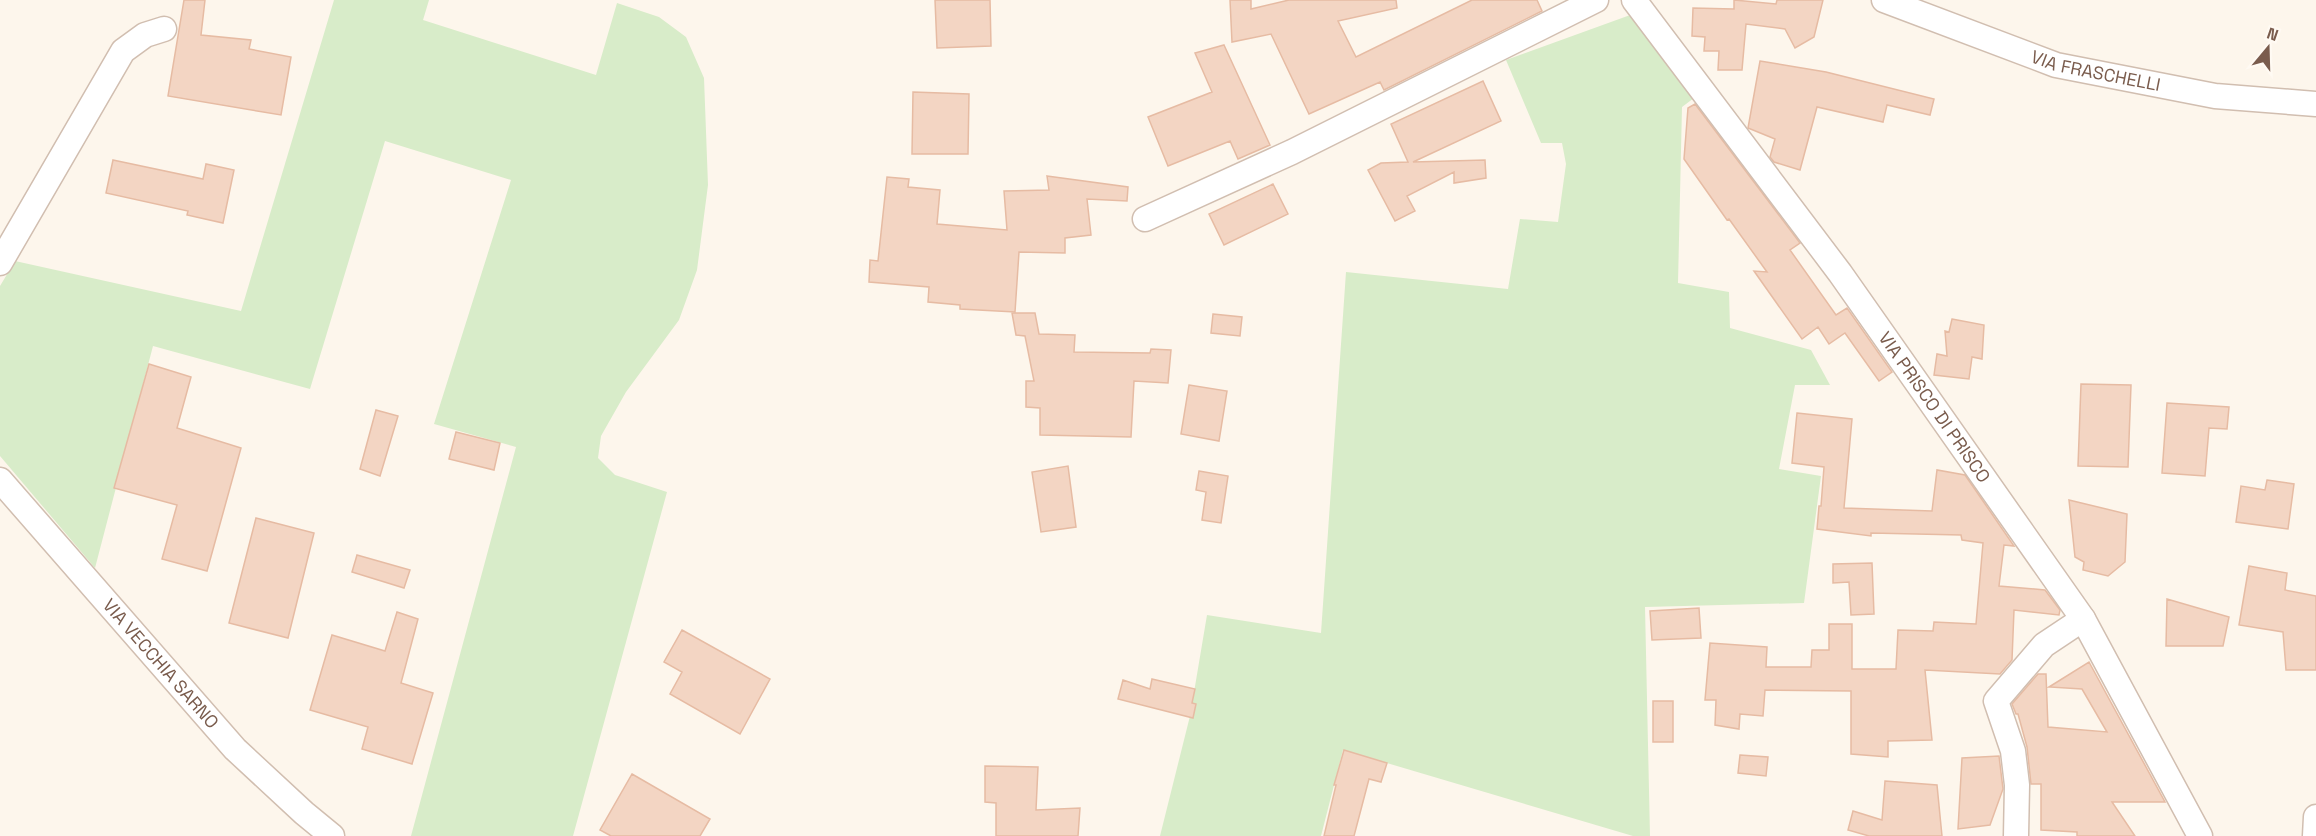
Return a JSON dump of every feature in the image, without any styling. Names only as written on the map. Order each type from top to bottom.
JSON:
[{"type":"street","points":[[1145,219],[1292,152],[1596,0]]},
{"type":"street","name":"VIA PRISCO DI PRISCO","points":[[1634,0],[1840,273],[2083,619],[2200,836]]},
{"type":"street","name":"VIA FRASCHELLI","points":[[1884,0],[2056,65],[2215,96],[2316,104]]},
{"type":"street","points":[[0,263],[123,51],[145,34],[164,29]]},
{"type":"street","name":"VIA VECCHIA SARNO","points":[[0,480],[235,749],[332,836]]},
{"type":"street","points":[[2016,836],[2017,785],[2013,751],[1996,701],[2044,645],[2083,619]]},
{"type":"street","points":[[2315,836],[2316,817]]},
{"type":"green space","points":[[334,0],[429,0],[423,20],[596,75],[617,3],[659,17],[686,37],[704,78],[708,185],[697,270],[679,320],[626,392],[601,436],[598,458],[615,475],[667,492],[573,836],[411,836],[516,447],[434,424],[511,180],[385,141],[310,389],[153,346],[95,568],[0,456],[0,286],[15,261],[241,311]]},
{"type":"green space","points":[[1633,14],[1694,98],[1682,107],[1678,283],[1729,292],[1730,328],[1811,350],[1830,385],[1795,385],[1779,469],[1821,476],[1804,603],[1645,607],[1650,836],[1633,836],[1343,750],[1321,836],[1160,836],[1190,716],[1207,615],[1321,633],[1346,272],[1508,289],[1520,219],[1558,222],[1566,164],[1562,143],[1541,143],[1506,60]]},
{"type":"building","points":[[184,0],[205,0],[201,35],[251,40],[249,49],[291,57],[281,115],[168,96]]},
{"type":"building","points":[[935,0],[990,0],[991,46],[937,48]]},
{"type":"building","points":[[1230,0],[1251,0],[1251,9],[1289,0],[1396,0],[1397,8],[1338,21],[1356,57],[1472,0],[1537,0],[1542,11],[1384,90],[1380,82],[1309,114],[1271,34],[1232,42]]},
{"type":"building","points":[[1734,0],[1776,4],[1777,0],[1823,0],[1814,37],[1795,48],[1785,29],[1746,24],[1742,70],[1718,70],[1719,51],[1704,51],[1705,37],[1692,36],[1693,8],[1734,9]]},
{"type":"building","points":[[1224,45],[1270,145],[1238,159],[1230,141],[1168,166],[1148,117],[1212,92],[1195,53]]},
{"type":"building","points":[[1760,61],[1826,72],[1934,99],[1930,115],[1887,105],[1883,122],[1817,107],[1800,170],[1774,162],[1770,157],[1775,139],[1748,128]]},
{"type":"building","points":[[1483,81],[1501,121],[1413,162],[1485,160],[1486,178],[1454,183],[1454,172],[1407,196],[1415,211],[1395,221],[1368,170],[1381,163],[1408,162],[1391,124]]},
{"type":"building","points":[[913,92],[969,94],[968,154],[912,154]]},
{"type":"building","points":[[1695,104],[1800,243],[1790,250],[1836,315],[1847,308],[1892,372],[1879,381],[1845,333],[1829,344],[1818,327],[1802,339],[1754,271],[1767,272],[1684,159],[1688,108]]},
{"type":"building","points":[[113,160],[203,179],[206,164],[234,170],[223,223],[187,215],[188,211],[106,193]]},
{"type":"building","points":[[1047,176],[1128,187],[1127,201],[1087,199],[1091,235],[1065,238],[1065,253],[1019,252],[1015,312],[960,309],[960,305],[928,302],[929,287],[869,282],[870,260],[878,261],[887,177],[909,179],[908,187],[940,190],[937,224],[1007,230],[1004,191],[1049,190]]},
{"type":"building","points":[[1273,184],[1288,214],[1224,245],[1209,214]]},
{"type":"building","points":[[1012,313],[1035,313],[1039,334],[1075,335],[1074,352],[1150,353],[1151,349],[1171,350],[1168,383],[1134,381],[1131,437],[1040,435],[1040,408],[1026,407],[1026,381],[1034,381],[1025,336],[1016,335]]},
{"type":"building","points":[[1213,314],[1242,317],[1240,336],[1211,333]]},
{"type":"building","points":[[1952,319],[1984,325],[1982,359],[1972,357],[1969,379],[1934,375],[1937,354],[1947,356],[1945,331],[1949,332]]},
{"type":"building","points":[[149,364],[191,377],[177,428],[241,448],[207,571],[162,559],[177,505],[114,488]]},
{"type":"building","points":[[2081,384],[2131,385],[2128,467],[2078,466]]},
{"type":"building","points":[[1189,385],[1227,391],[1219,441],[1181,434]]},
{"type":"building","points":[[2167,403],[2229,407],[2227,429],[2209,428],[2205,476],[2162,473]]},
{"type":"building","points":[[376,410],[398,416],[380,476],[360,469]]},
{"type":"building","points":[[1797,413],[1852,419],[1844,508],[1932,511],[1937,470],[1965,475],[2014,546],[2004,545],[1999,586],[2045,590],[2060,610],[2059,615],[2014,610],[2012,660],[2000,674],[1925,670],[1932,740],[1888,741],[1888,757],[1851,754],[1851,691],[1765,690],[1763,716],[1740,714],[1739,729],[1715,725],[1716,700],[1705,700],[1710,643],[1767,647],[1766,667],[1811,667],[1812,650],[1829,650],[1829,624],[1852,624],[1852,669],[1896,669],[1898,630],[1933,631],[1934,622],[1976,624],[1983,543],[1962,540],[1961,535],[1871,533],[1871,536],[1817,529],[1824,467],[1792,463]]},
{"type":"building","points":[[456,432],[500,443],[494,470],[449,459]]},
{"type":"building","points":[[1068,466],[1076,527],[1041,532],[1032,472]]},
{"type":"building","points":[[1199,471],[1228,476],[1221,523],[1202,520],[1206,492],[1196,490]]},
{"type":"building","points":[[2267,480],[2294,484],[2288,529],[2236,522],[2241,486],[2265,490]]},
{"type":"building","points":[[2069,500],[2127,514],[2125,562],[2108,576],[2083,570],[2084,562],[2075,557]]},
{"type":"building","points":[[256,518],[314,533],[288,638],[229,623]]},
{"type":"building","points":[[357,555],[410,570],[404,588],[352,572]]},
{"type":"building","points":[[1872,563],[1874,614],[1851,615],[1849,582],[1833,583],[1833,564]]},
{"type":"building","points":[[2249,566],[2287,573],[2285,590],[2316,596],[2316,670],[2286,670],[2283,632],[2239,625]]},
{"type":"building","points":[[2167,599],[2229,617],[2223,646],[2166,646]]},
{"type":"building","points":[[1699,608],[1701,638],[1652,640],[1650,611]]},
{"type":"building","points":[[397,612],[418,619],[401,683],[433,693],[412,764],[362,749],[368,727],[310,710],[332,635],[385,651]]},
{"type":"building","points":[[682,630],[770,679],[740,734],[670,694],[682,672],[664,662]]},
{"type":"building","points":[[2089,662],[2165,802],[2112,802],[2135,836],[2077,836],[2077,832],[2041,830],[2041,784],[2031,784],[2027,747],[2018,714],[2012,704],[2038,674],[2046,674],[2048,727],[2107,732],[2082,689],[2049,687]]},
{"type":"building","points":[[1152,679],[1195,689],[1192,703],[1196,704],[1193,718],[1118,699],[1123,680],[1150,689]]},
{"type":"building","points":[[1653,701],[1673,701],[1673,742],[1653,742]]},
{"type":"building","points":[[1344,750],[1387,763],[1381,782],[1369,779],[1354,836],[1324,836],[1336,785],[1334,785]]},
{"type":"building","points":[[1740,755],[1768,757],[1766,776],[1738,773]]},
{"type":"building","points":[[1999,756],[2003,789],[1990,825],[1958,829],[1962,758]]},
{"type":"building","points":[[985,766],[1038,767],[1036,810],[1080,808],[1078,836],[996,836],[996,803],[985,802]]},
{"type":"building","points":[[632,774],[710,819],[700,836],[611,836],[600,830]]},
{"type":"building","points":[[1885,781],[1937,785],[1942,836],[1869,836],[1848,830],[1853,811],[1882,820]]}]
